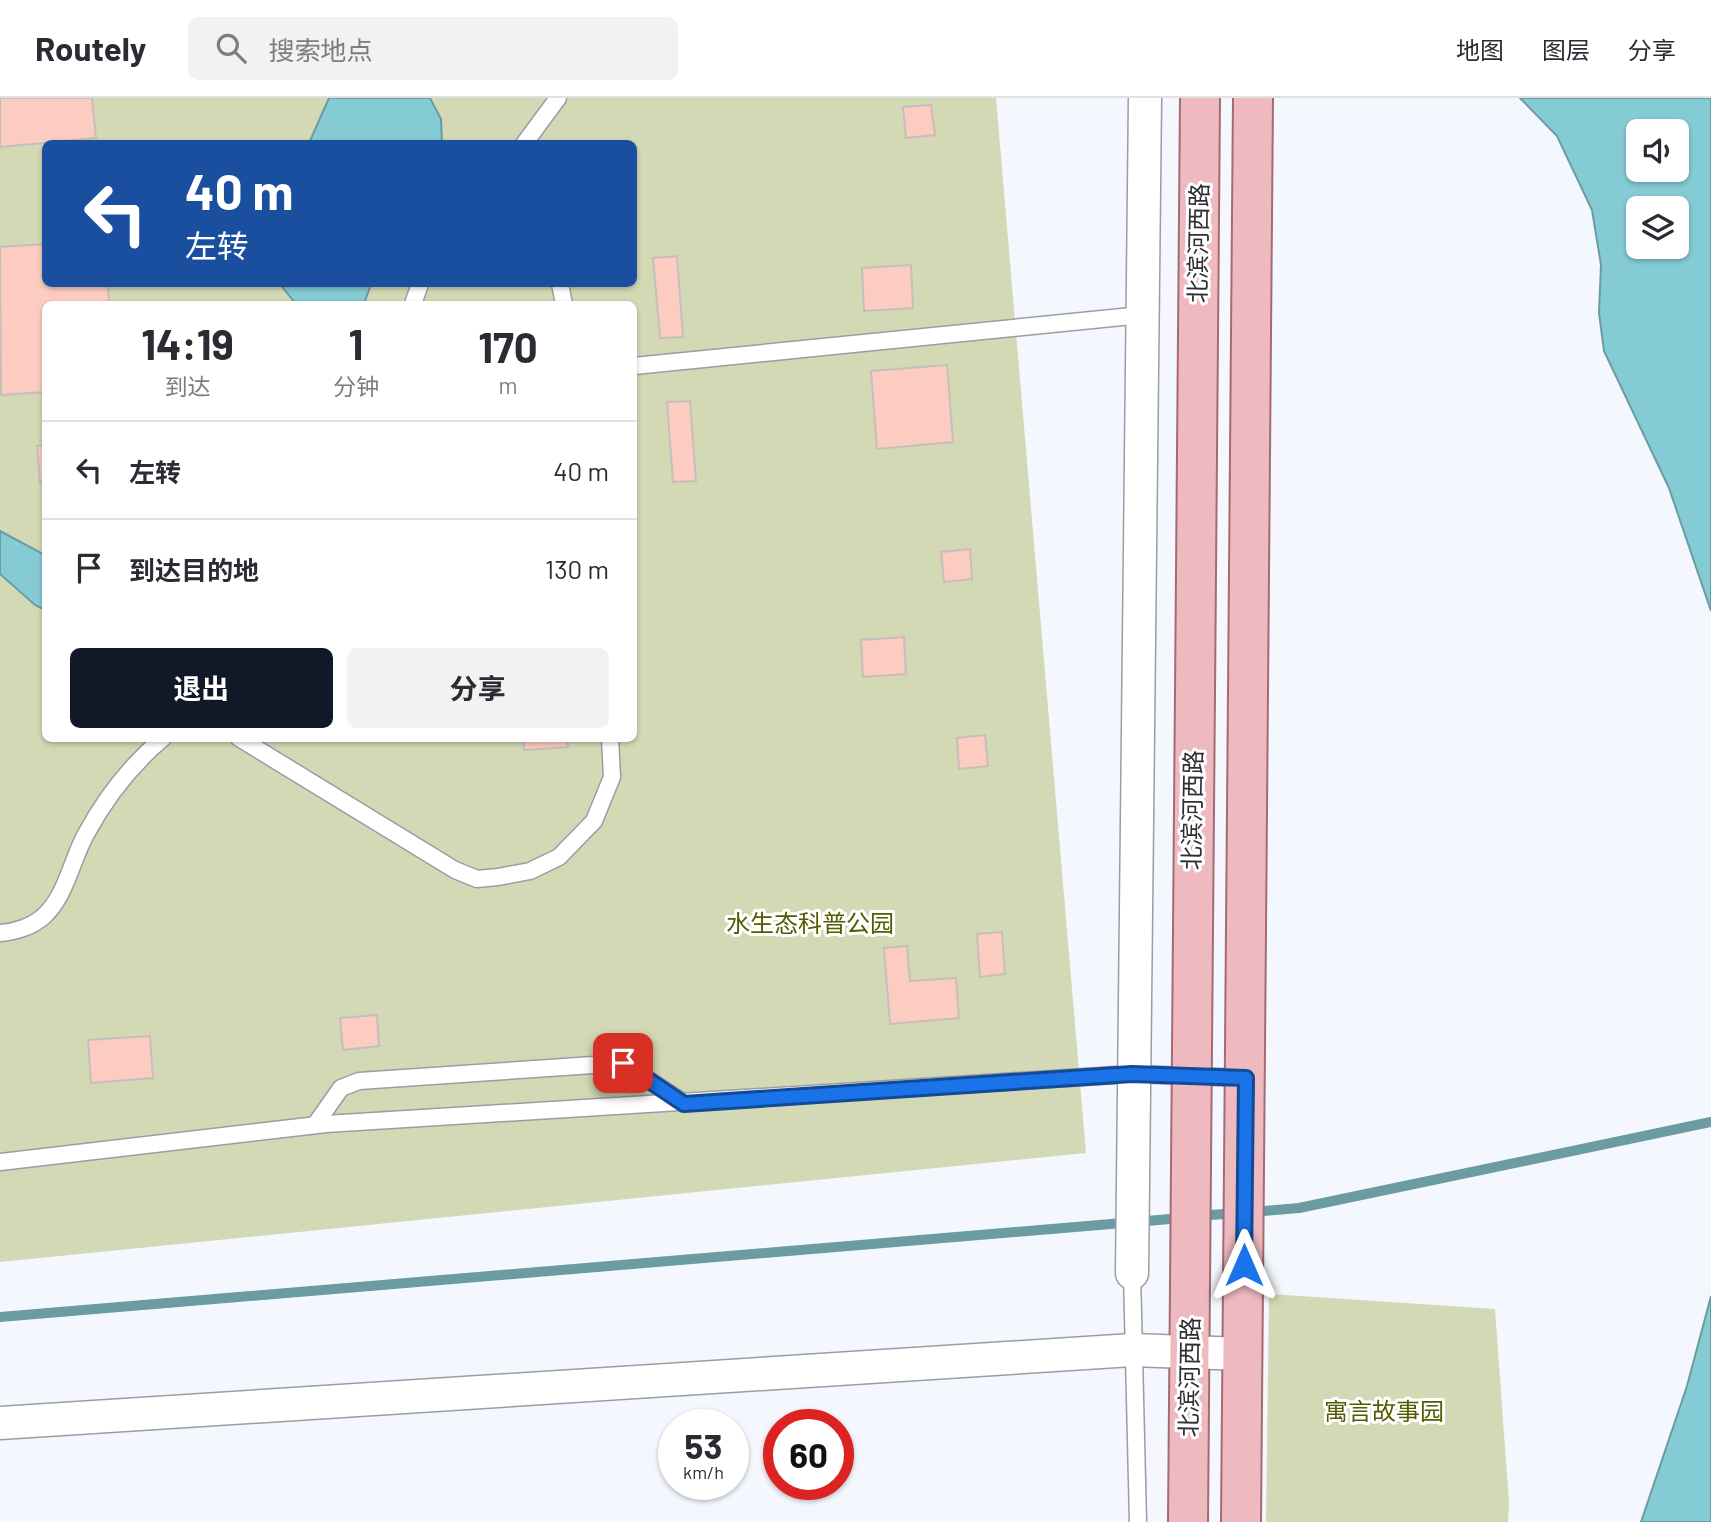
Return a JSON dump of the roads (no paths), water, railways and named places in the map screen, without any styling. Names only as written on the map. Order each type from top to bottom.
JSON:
[{"type":"main road","name":"北滨河西路","points":[[1188,1522],[1200,98]]},
{"type":"main road","points":[[1241,1522],[1253,98]]},
{"type":"street","points":[[1132,1273],[1132,1074],[1145,98]]},
{"type":"street","points":[[0,1423],[1132,1350],[1243,1354]]},
{"type":"lane","points":[[527,140],[558,98]]},
{"type":"lane","points":[[637,366],[1142,315]]},
{"type":"lane","points":[[0,933],[33,925],[47,914],[86,834],[119,783],[133,764],[158,742]]},
{"type":"lane","points":[[246,742],[455,870],[477,879],[530,871],[559,857],[579,839],[594,821],[612,777],[610,742]]},
{"type":"lane","points":[[315,1125],[341,1087],[359,1081],[623,1063],[684,1104]]},
{"type":"lane","points":[[0,1161],[315,1125],[1132,1074],[1246,1078]]},
{"type":"lane","points":[[1132,1273],[1138,1522]]},
{"type":"water","points":[[329,98],[430,98],[441,119],[442,140],[310,140]]},
{"type":"water","points":[[1520,98],[1711,98],[1711,611],[1669,488],[1604,351],[1599,313],[1601,265],[1592,210],[1557,136]]},
{"type":"water","points":[[282,287],[370,287],[365,301],[294,301]]},
{"type":"water","points":[[0,531],[42,553],[42,608],[35,605],[0,574]]},
{"type":"water","points":[[1711,1296],[1711,1522],[1641,1522],[1687,1386]]},
{"type":"waterway","points":[[1253,1212],[1299,1208],[1711,1122]]},
{"type":"waterway","points":[[1197,1216],[1238,1213]]},
{"type":"waterway","points":[[0,1317],[1182,1218]]},
{"type":"park label","name":"水生态科普公园","points":[[810,924]]},
{"type":"park label","name":"寓言故事园","points":[[1384,1412]]}]
